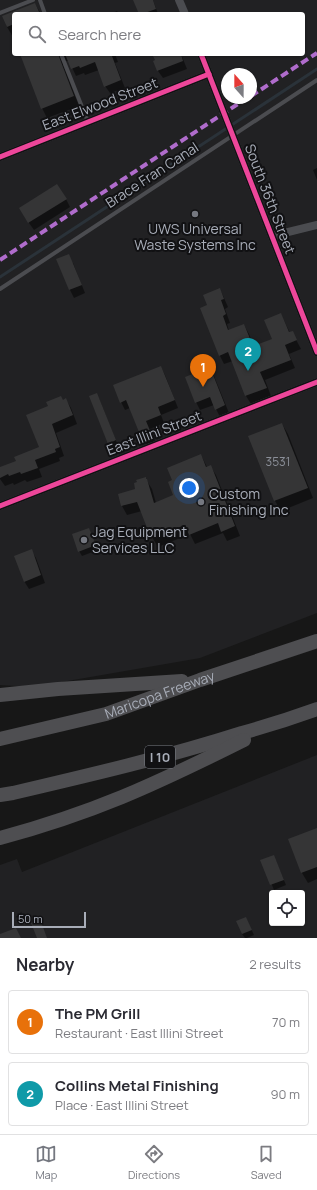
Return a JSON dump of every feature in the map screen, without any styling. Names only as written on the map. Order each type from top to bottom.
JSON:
[{"type":"highway","name":"Maricopa Freeway","points":[[0,739],[106,714],[200,680],[317,641]]},
{"type":"highway","points":[[0,695],[58,689],[200,680]]},
{"type":"highway","name":"I 10","points":[[0,795],[116,769],[213,742],[317,709]]},
{"type":"highway","points":[[0,838],[97,807],[123,797],[286,720]]},
{"type":"street","points":[[179,0],[184,12]]},
{"type":"street","name":"South 36th Street","points":[[202,56],[317,352]]},
{"type":"street","name":"East Elwood Street","points":[[0,156],[209,74]]},
{"type":"street","points":[[272,236],[317,225]]},
{"type":"street","name":"East Illini Street","points":[[0,506],[317,382]]},
{"type":"lane","points":[[0,13],[33,0]]},
{"type":"lane","points":[[40,0],[44,12]]},
{"type":"lane","points":[[62,56],[88,122]]},
{"type":"lane","name":"Brace Fran Canal","points":[[0,289],[317,80]]},
{"type":"shaded area","points":[[0,0],[317,0],[317,613],[200,658],[33,687],[0,685]]},
{"type":"shaded area","points":[[317,755],[317,938],[0,938],[0,865],[17,859],[22,872]]},
{"type":"building","points":[[133,0],[153,0],[156,9],[148,12],[138,12]]},
{"type":"building","points":[[35,3],[39,12],[12,12]]},
{"type":"building","points":[[12,12],[12,25],[7,27],[2,16]]},
{"type":"building","points":[[21,56],[59,56],[74,96],[41,109]]},
{"type":"building","points":[[66,56],[112,56],[121,80],[104,87],[95,62],[80,68],[79,66],[71,69]]},
{"type":"building","points":[[153,56],[182,56],[183,61],[157,71],[153,61],[155,60]]},
{"type":"building","points":[[57,184],[67,199],[28,223],[19,208]]},
{"type":"building","points":[[69,254],[82,285],[69,290],[56,259]]},
{"type":"building","points":[[220,288],[224,299],[221,300],[226,314],[223,316],[228,330],[244,324],[253,346],[272,339],[264,320],[281,313],[289,332],[293,331],[297,340],[285,345],[291,360],[260,372],[267,388],[245,396],[228,352],[219,356],[200,308],[207,305],[203,295]]},
{"type":"building","points":[[161,366],[175,400],[158,407],[161,415],[146,421],[151,433],[141,437],[126,400],[120,403],[113,385]]},
{"type":"building","points":[[210,367],[225,405],[215,410],[210,397],[195,403],[185,377]]},
{"type":"building","points":[[97,393],[116,440],[108,444],[89,396]]},
{"type":"building","points":[[61,396],[63,400],[66,398],[73,415],[52,424],[60,447],[55,449],[56,452],[35,460],[38,468],[21,474],[20,472],[9,476],[8,474],[0,478],[0,467],[16,461],[14,457],[39,447],[26,415],[48,406],[46,402]]},
{"type":"building","points":[[282,423],[308,488],[274,501],[248,436]]},
{"type":"building","name":"Custom Finishing Inc","points":[[201,454],[206,467],[211,465],[235,526],[221,532],[218,523],[189,535],[185,525],[151,538],[137,502],[121,506],[118,494],[135,489],[134,483],[137,482],[136,480],[146,477],[154,503],[173,495],[168,482],[172,480],[167,468]]},
{"type":"building","name":"Jag Equipment Services LLC","points":[[89,528],[96,545],[78,552],[72,534]]},
{"type":"building","points":[[32,549],[41,575],[24,582],[14,556]]},
{"type":"building","points":[[317,828],[317,867],[301,873],[288,839]]},
{"type":"building","points":[[274,855],[284,880],[270,885],[260,860]]},
{"type":"building","points":[[246,917],[252,930],[242,934],[236,921]]},
{"type":"building","points":[[40,919],[47,938],[37,938],[31,923]]},
{"type":"building","points":[[16,928],[21,938],[0,938],[0,934]]},
{"type":"waterway","points":[[0,277],[317,69]]},
{"type":"marked path","points":[[257,92],[317,53]]},
{"type":"marked path","points":[[0,260],[238,104]]},
{"type":"cycle path","points":[[202,56],[317,352]]},
{"type":"cycle path","points":[[0,157],[209,74]]},
{"type":"cycle path","points":[[0,506],[317,382]]},
{"type":"place","name":"UWS Universal Waste Systems Inc","points":[[195,214]]},
{"type":"place","name":"Collins Metal Finishing","points":[[248,371]]},
{"type":"place","name":"The PM Grill","points":[[203,387]]},
{"type":"place","name":"Custom Finishing Inc","points":[[201,502]]},
{"type":"place","name":"Jag Equipment Services LLC","points":[[84,540]]}]
